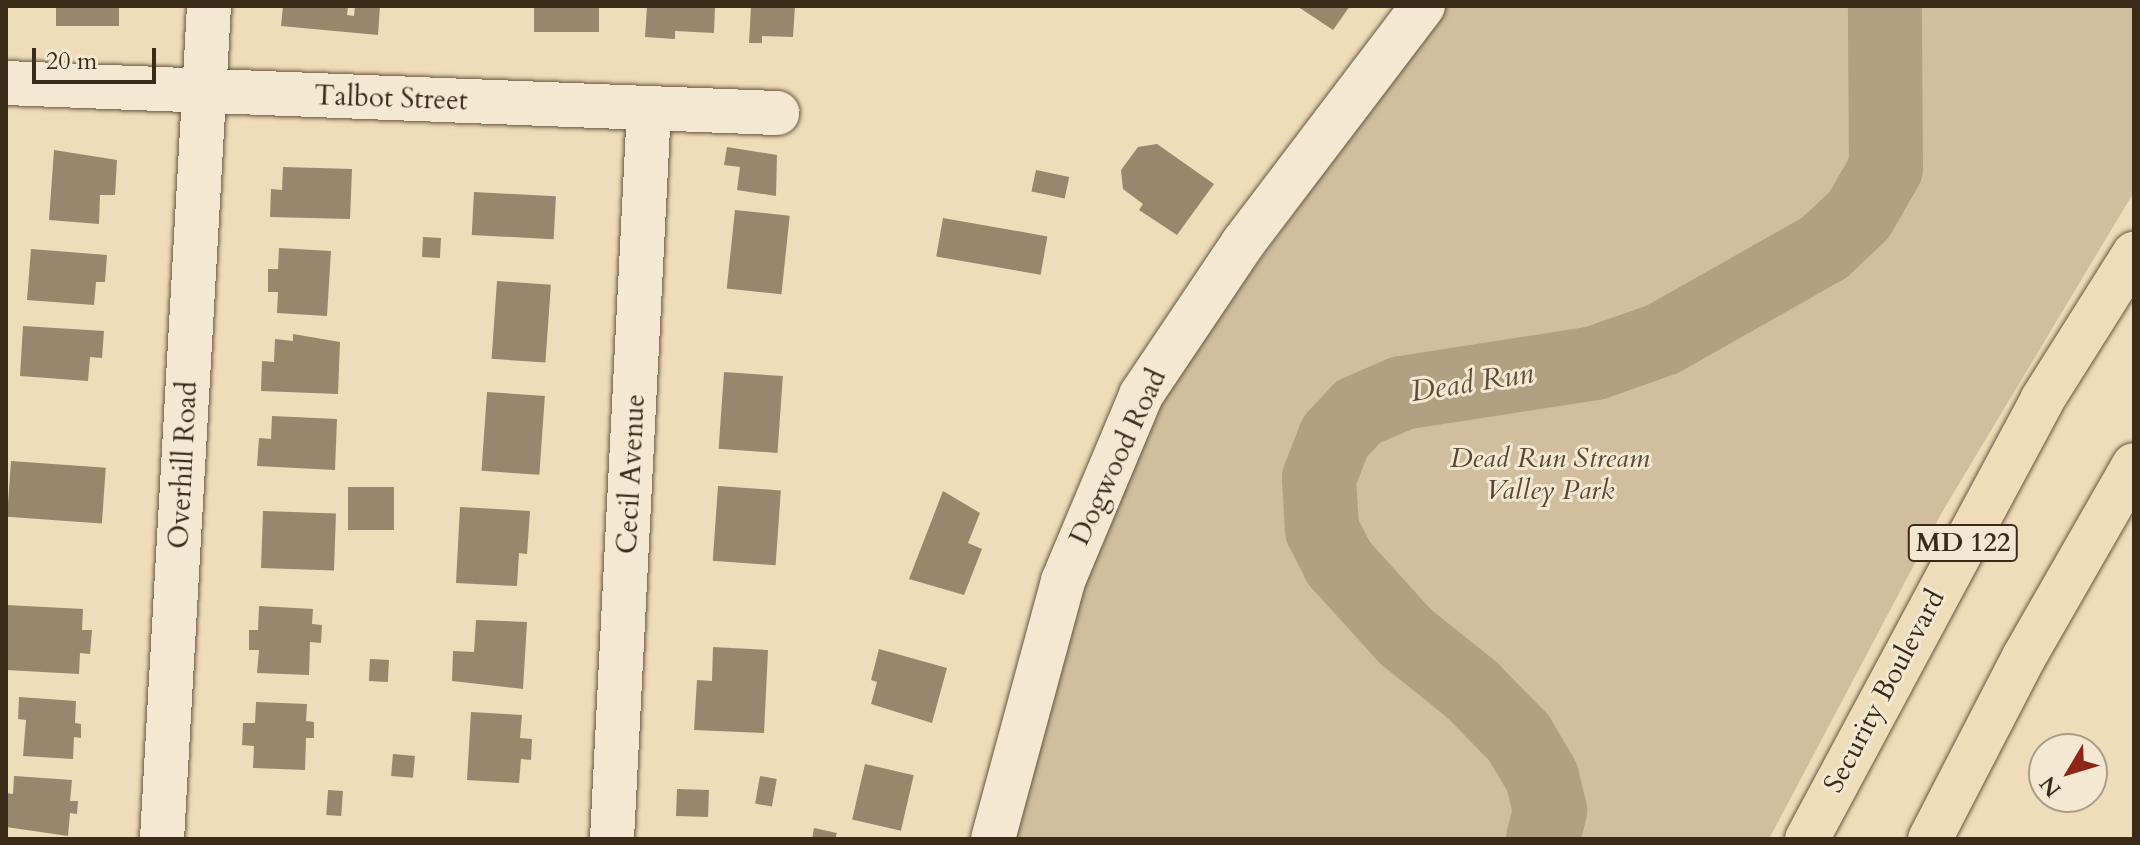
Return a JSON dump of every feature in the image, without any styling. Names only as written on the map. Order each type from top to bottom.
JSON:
[{"type":"main road","name":"Security Boulevard","points":[[1807,839],[2042,400],[2134,254]]},
{"type":"main road","points":[[1930,839],[2024,657],[2134,465]]},
{"type":"street","name":"Overhill Road","points":[[162,839],[209,6]]},
{"type":"street","name":"Dogwood Road","points":[[993,839],[1063,581],[1141,395],[1243,243],[1423,6]]},
{"type":"street","name":"Talbot Street","points":[[6,83],[777,113]]},
{"type":"street","name":"Cecil Avenue","points":[[612,839],[649,108]]},
{"type":"green space","name":"Dead Run Stream Valley Park","points":[[1447,6],[2134,6],[2134,192],[1941,514],[1769,839],[1012,839],[1061,653],[1105,522],[1175,375]]},
{"type":"building","points":[[56,6],[119,6],[119,26],[56,26]]},
{"type":"building","points":[[283,6],[348,6],[347,15],[354,16],[355,6],[380,6],[378,35],[281,26]]},
{"type":"building","points":[[534,6],[599,6],[599,32],[534,32]]},
{"type":"building","points":[[647,6],[715,6],[714,33],[675,31],[675,39],[645,37]]},
{"type":"building","points":[[751,6],[795,6],[793,37],[762,36],[762,43],[749,43]]},
{"type":"building","points":[[1297,6],[1350,6],[1333,30]]},
{"type":"building","points":[[1157,144],[1214,184],[1177,235],[1139,210],[1143,204],[1123,189],[1121,170],[1138,147]]},
{"type":"building","points":[[727,147],[777,155],[776,196],[737,190],[740,167],[724,165]]},
{"type":"building","points":[[54,150],[117,160],[115,195],[100,195],[99,224],[49,220]]},
{"type":"building","points":[[283,167],[352,169],[350,219],[270,217],[271,189],[282,190]]},
{"type":"building","points":[[1036,170],[1069,177],[1065,199],[1031,192]]},
{"type":"building","points":[[474,192],[556,196],[554,239],[472,235]]},
{"type":"building","points":[[735,210],[790,216],[781,294],[727,289]]},
{"type":"building","points":[[943,218],[1047,236],[1041,275],[936,256]]},
{"type":"building","points":[[423,237],[441,238],[440,258],[422,257]]},
{"type":"building","points":[[279,248],[331,251],[327,316],[277,313],[278,292],[268,292],[268,269],[278,269]]},
{"type":"building","points":[[31,249],[107,255],[105,282],[96,282],[94,305],[27,300]]},
{"type":"building","points":[[497,281],[551,285],[545,363],[492,359]]},
{"type":"building","points":[[23,326],[104,331],[102,358],[90,357],[88,381],[20,376]]},
{"type":"building","points":[[293,334],[340,342],[338,394],[261,391],[262,361],[274,362],[275,339],[293,341]]},
{"type":"building","points":[[724,372],[783,376],[777,453],[719,449]]},
{"type":"building","points":[[487,392],[545,396],[539,475],[481,471]]},
{"type":"building","points":[[272,416],[337,419],[335,470],[257,466],[259,438],[271,439]]},
{"type":"building","points":[[11,461],[106,468],[102,523],[7,517]]},
{"type":"building","points":[[718,486],[781,490],[776,565],[713,561]]},
{"type":"building","points":[[348,487],[394,487],[394,530],[348,530]]},
{"type":"building","points":[[943,491],[980,513],[968,543],[982,549],[964,595],[909,579]]},
{"type":"building","points":[[460,507],[530,511],[527,554],[519,553],[517,586],[456,583]]},
{"type":"building","points":[[263,511],[336,514],[334,571],[261,568]]},
{"type":"building","points":[[6,605],[83,609],[82,630],[92,630],[90,654],[80,653],[79,674],[6,670]]},
{"type":"building","points":[[259,606],[313,609],[312,624],[322,625],[321,643],[310,642],[309,675],[257,673],[259,650],[249,650],[249,630],[258,630]]},
{"type":"building","points":[[476,620],[527,622],[523,689],[452,681],[453,651],[474,652]]},
{"type":"building","points":[[713,647],[768,650],[764,733],[694,730],[697,680],[712,681]]},
{"type":"building","points":[[879,649],[947,668],[932,723],[871,704],[877,682],[871,680]]},
{"type":"building","points":[[370,659],[389,660],[388,682],[369,681]]},
{"type":"building","points":[[19,697],[76,701],[75,723],[81,724],[81,738],[74,737],[73,759],[23,756],[26,720],[18,719]]},
{"type":"building","points":[[256,702],[307,704],[306,721],[314,722],[314,738],[306,738],[305,770],[253,768],[254,746],[242,745],[243,723],[255,723]]},
{"type":"building","points":[[471,712],[522,715],[520,738],[532,739],[531,760],[521,759],[519,783],[467,780]]},
{"type":"building","points":[[393,754],[415,756],[413,778],[391,776]]},
{"type":"building","points":[[865,764],[914,775],[901,831],[852,820]]},
{"type":"building","points":[[14,776],[72,780],[70,801],[78,801],[77,814],[70,813],[68,836],[6,827],[6,793],[13,794]]},
{"type":"building","points":[[760,776],[777,779],[772,807],[755,804]]},
{"type":"building","points":[[677,789],[709,790],[708,817],[676,816]]},
{"type":"building","points":[[328,790],[343,791],[341,816],[326,815]]},
{"type":"building","points":[[814,828],[837,833],[835,839],[812,839]]},
{"type":"waterway","name":"Dead Run","points":[[1543,839],[1550,810],[1542,777],[1519,738],[1471,689],[1406,637],[1339,563],[1322,530],[1319,478],[1335,437],[1358,412],[1402,393],[1595,363],[1663,339],[1824,248],[1859,215],[1886,168],[1885,6]]}]
